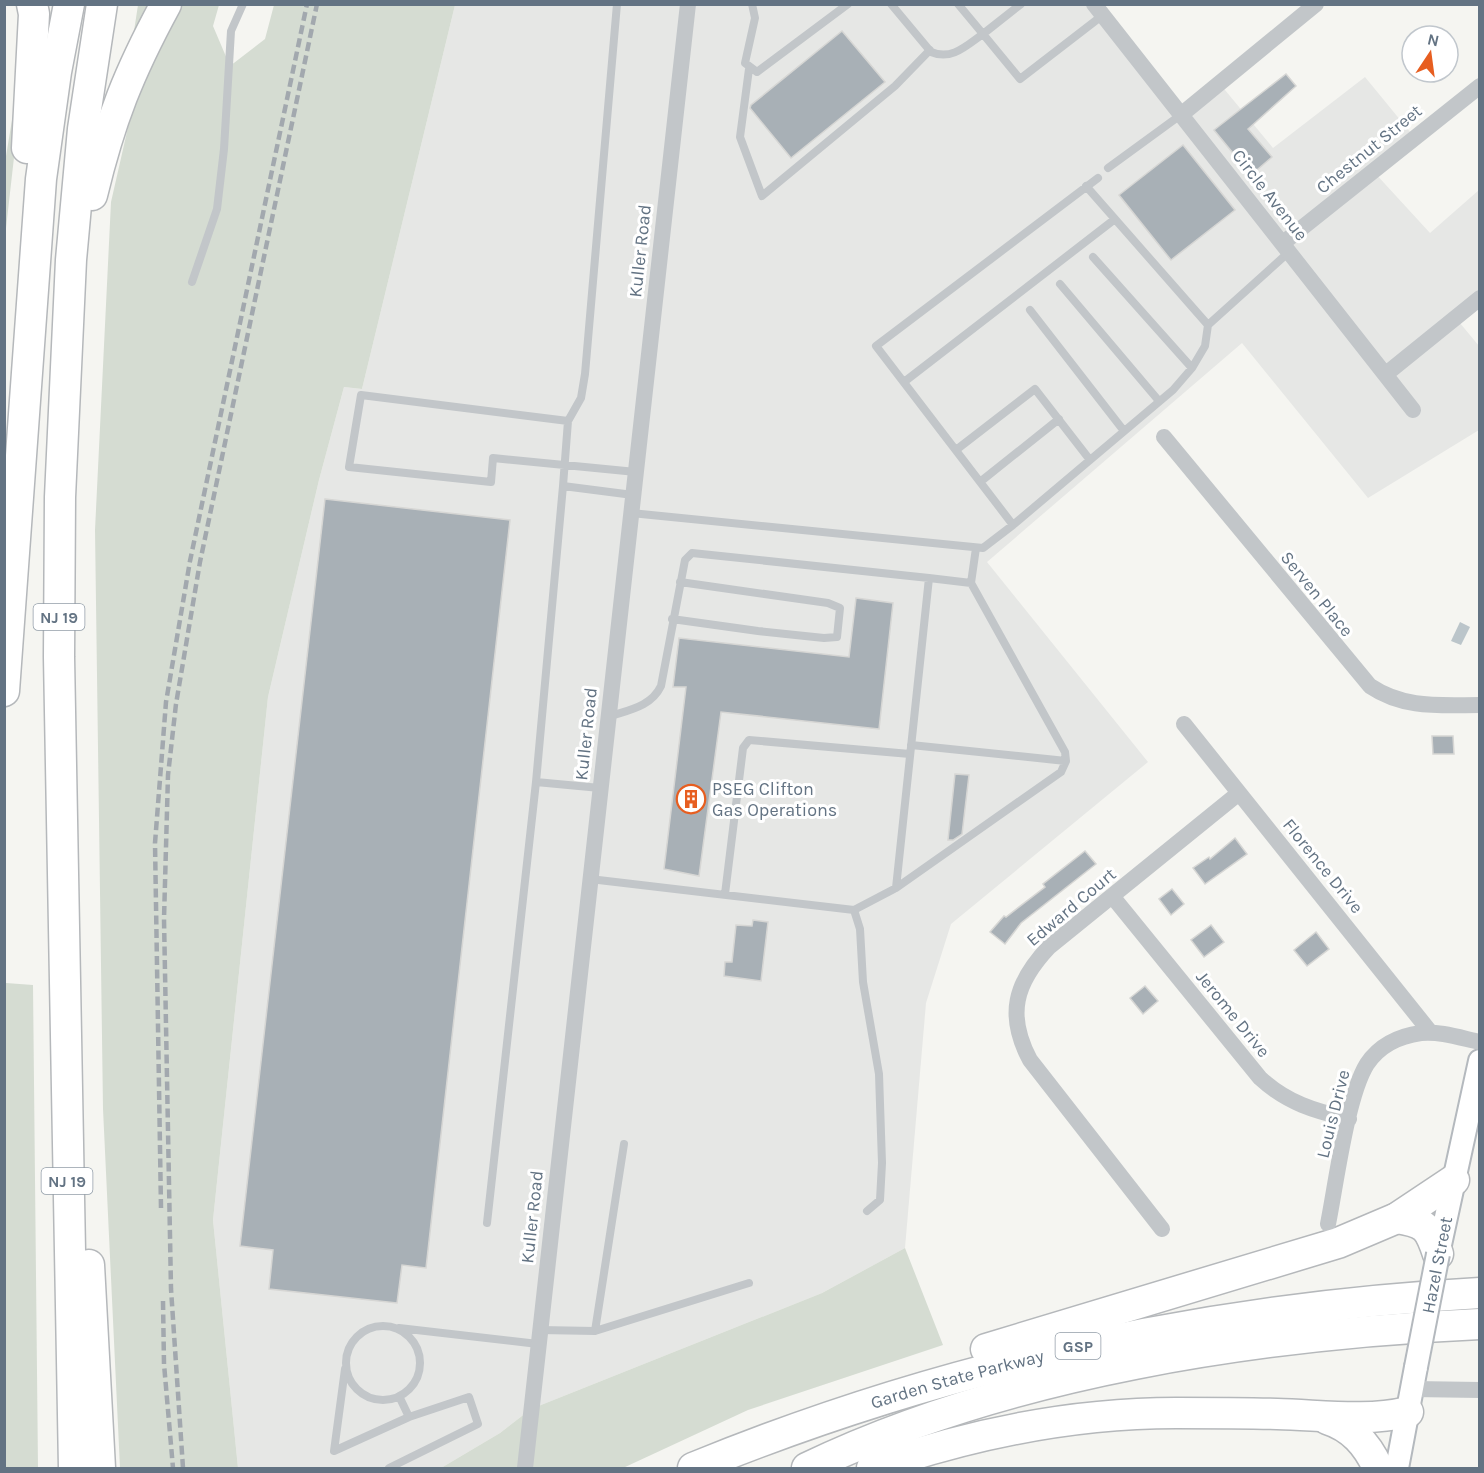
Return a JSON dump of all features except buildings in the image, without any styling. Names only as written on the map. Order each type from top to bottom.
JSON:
[{"type":"highway","points":[[29,340],[25,225],[34,14],[32,4]]},
{"type":"highway","name":"NJ 19","points":[[4,691],[44,157],[56,72],[69,4]]},
{"type":"highway","name":"NJ 19","points":[[74,1468],[66,1138],[59,564],[66,340],[83,129],[102,4]]},
{"type":"highway","points":[[66,340],[92,196],[112,119],[136,59],[166,4]]},
{"type":"highway","points":[[64,894],[82,1136],[100,1468]]},
{"type":"highway","points":[[770,1438],[934,1365],[1338,1243],[1397,1218],[1454,1180]]},
{"type":"highway","points":[[1397,1218],[1419,1222],[1430,1231],[1438,1254]]},
{"type":"highway","name":"Garden State Parkway","points":[[693,1468],[770,1438],[925,1386],[1030,1357],[1135,1334],[1288,1309],[1479,1293]]},
{"type":"highway","name":"Garden State Parkway","points":[[807,1468],[889,1434],[944,1415],[1091,1375],[1291,1340],[1391,1329],[1479,1324]]},
{"type":"highway","points":[[872,1468],[1004,1431],[1071,1420],[1176,1413],[1383,1418],[1411,1401]]},
{"type":"highway","points":[[1312,1416],[1328,1419],[1350,1429],[1366,1447],[1378,1468]]},
{"type":"street","name":"Kuller Road","points":[[525,1468],[688,4]]},
{"type":"street","points":[[1182,114],[1316,4]]},
{"type":"street","name":"Circle Avenue","points":[[1098,10],[1413,410]]},
{"type":"street","name":"Chestnut Street","points":[[1287,248],[1479,86]]},
{"type":"street","points":[[1386,374],[1479,298]]},
{"type":"street","name":"Serven Place","points":[[1164,436],[1370,686],[1395,700],[1410,704],[1479,705]]},
{"type":"street","name":"Florence Drive","points":[[1184,724],[1431,1032]]},
{"type":"street","name":"Edward Court","points":[[1162,1229],[1030,1060],[1017,1028],[1016,1012],[1021,987],[1034,963],[1049,947],[1239,793]]},
{"type":"street","name":"Jerome Drive","points":[[1112,896],[1260,1078],[1273,1090],[1300,1106],[1349,1119]]},
{"type":"street","name":"Louis Drive","points":[[1328,1224],[1357,1086],[1375,1055],[1393,1041],[1431,1032],[1479,1042]]},
{"type":"street","name":"Hazel Street","points":[[1397,1468],[1438,1254],[1479,1061]]},
{"type":"street","points":[[1411,1401],[1479,1390]]},
{"type":"lane","points":[[192,282],[216,209],[224,149],[231,31],[243,4]]},
{"type":"lane","points":[[487,1223],[536,782],[568,421],[581,398],[585,374],[617,4]]},
{"type":"lane","points":[[752,4],[755,18],[745,63],[749,69],[758,72],[848,4]]},
{"type":"lane","points":[[891,4],[930,50],[941,56],[952,54],[983,34],[1021,4]]},
{"type":"lane","points":[[958,4],[1020,79],[1098,10]]},
{"type":"lane","points":[[749,69],[740,137],[762,196],[895,86],[930,50]]},
{"type":"lane","points":[[1108,168],[1182,114]]},
{"type":"lane","points":[[1013,525],[876,346],[1098,178]]},
{"type":"lane","points":[[1086,186],[1208,325]]},
{"type":"lane","points":[[904,382],[1115,219]]},
{"type":"lane","points":[[631,513],[983,548],[1159,401],[1192,368],[1205,346],[1208,325],[1287,248]]},
{"type":"lane","points":[[1093,257],[1192,368]]},
{"type":"lane","points":[[1060,284],[1159,401]]},
{"type":"lane","points":[[1030,310],[1124,431]]},
{"type":"lane","points":[[956,450],[1035,389],[1090,460]]},
{"type":"lane","points":[[568,421],[361,395],[349,467],[491,482],[493,458],[636,472]]},
{"type":"lane","points":[[980,482],[1059,419]]},
{"type":"lane","points":[[563,486],[633,495]]},
{"type":"lane","points":[[590,879],[854,910],[896,888],[1061,772],[1066,761],[1065,752],[971,583],[976,548]]},
{"type":"lane","points":[[608,717],[642,706],[656,697],[685,560],[692,553],[971,583]]},
{"type":"lane","points":[[896,888],[929,578]]},
{"type":"lane","points":[[672,619],[769,632],[824,638],[837,637],[840,608],[828,603],[680,582]]},
{"type":"lane","points":[[725,894],[743,748],[749,740],[1066,761]]},
{"type":"lane","points":[[536,782],[600,788]]},
{"type":"lane","points":[[854,910],[860,929],[863,982],[879,1074],[882,1162],[880,1200],[867,1211]]},
{"type":"lane","points":[[595,1330],[624,1144]]},
{"type":"lane","points":[[389,1468],[478,1424],[469,1397],[409,1417],[334,1451],[347,1355],[358,1336],[368,1329],[391,1327],[539,1337],[595,1330],[748,1283]]},
{"type":"lane","points":[[347,1355],[350,1378],[367,1396],[379,1400],[399,1396],[413,1385],[420,1361],[418,1349],[411,1338],[391,1327]]},
{"type":"lane","points":[[399,1396],[409,1417]]},
{"type":"shaded area","points":[[20,5],[24,69],[5,237],[5,162],[13,114]]},
{"type":"shaded area","points":[[138,5],[219,5],[213,26],[230,66],[265,39],[274,5],[455,5],[362,389],[344,387],[319,480],[268,697],[213,1220],[238,1468],[120,1468],[103,1109],[95,530],[111,202],[134,101],[124,96]]},
{"type":"shaded area","points":[[455,5],[1095,5],[1181,113],[1220,84],[1273,148],[1365,77],[1415,138],[1374,172],[1430,233],[1479,190],[1479,297],[1455,317],[1479,346],[1479,430],[1368,498],[1242,343],[987,562],[1148,762],[951,924],[926,1003],[905,1248],[822,1293],[531,1409],[500,1433],[441,1468],[238,1468],[213,1220],[268,697],[319,480],[344,387],[362,389]]},
{"type":"shaded area","points":[[1460,622],[1470,627],[1461,645],[1451,641]]},
{"type":"shaded area","points":[[6,983],[33,985],[38,1468],[5,1468]]},
{"type":"shaded area","points":[[905,1248],[943,1345],[748,1410],[623,1468],[441,1468],[500,1433],[531,1409],[822,1293]]},
{"type":"railway","points":[[161,1208],[155,843],[166,702],[190,561],[307,4]]},
{"type":"railway","points":[[183,1468],[171,1289],[164,919],[168,775],[176,704],[200,562],[317,4]]},
{"type":"railway","points":[[163,1301],[164,1364],[173,1468]]},
{"type":"place","name":"PSEG Clifton Gas Operations","points":[[691,799]]}]
